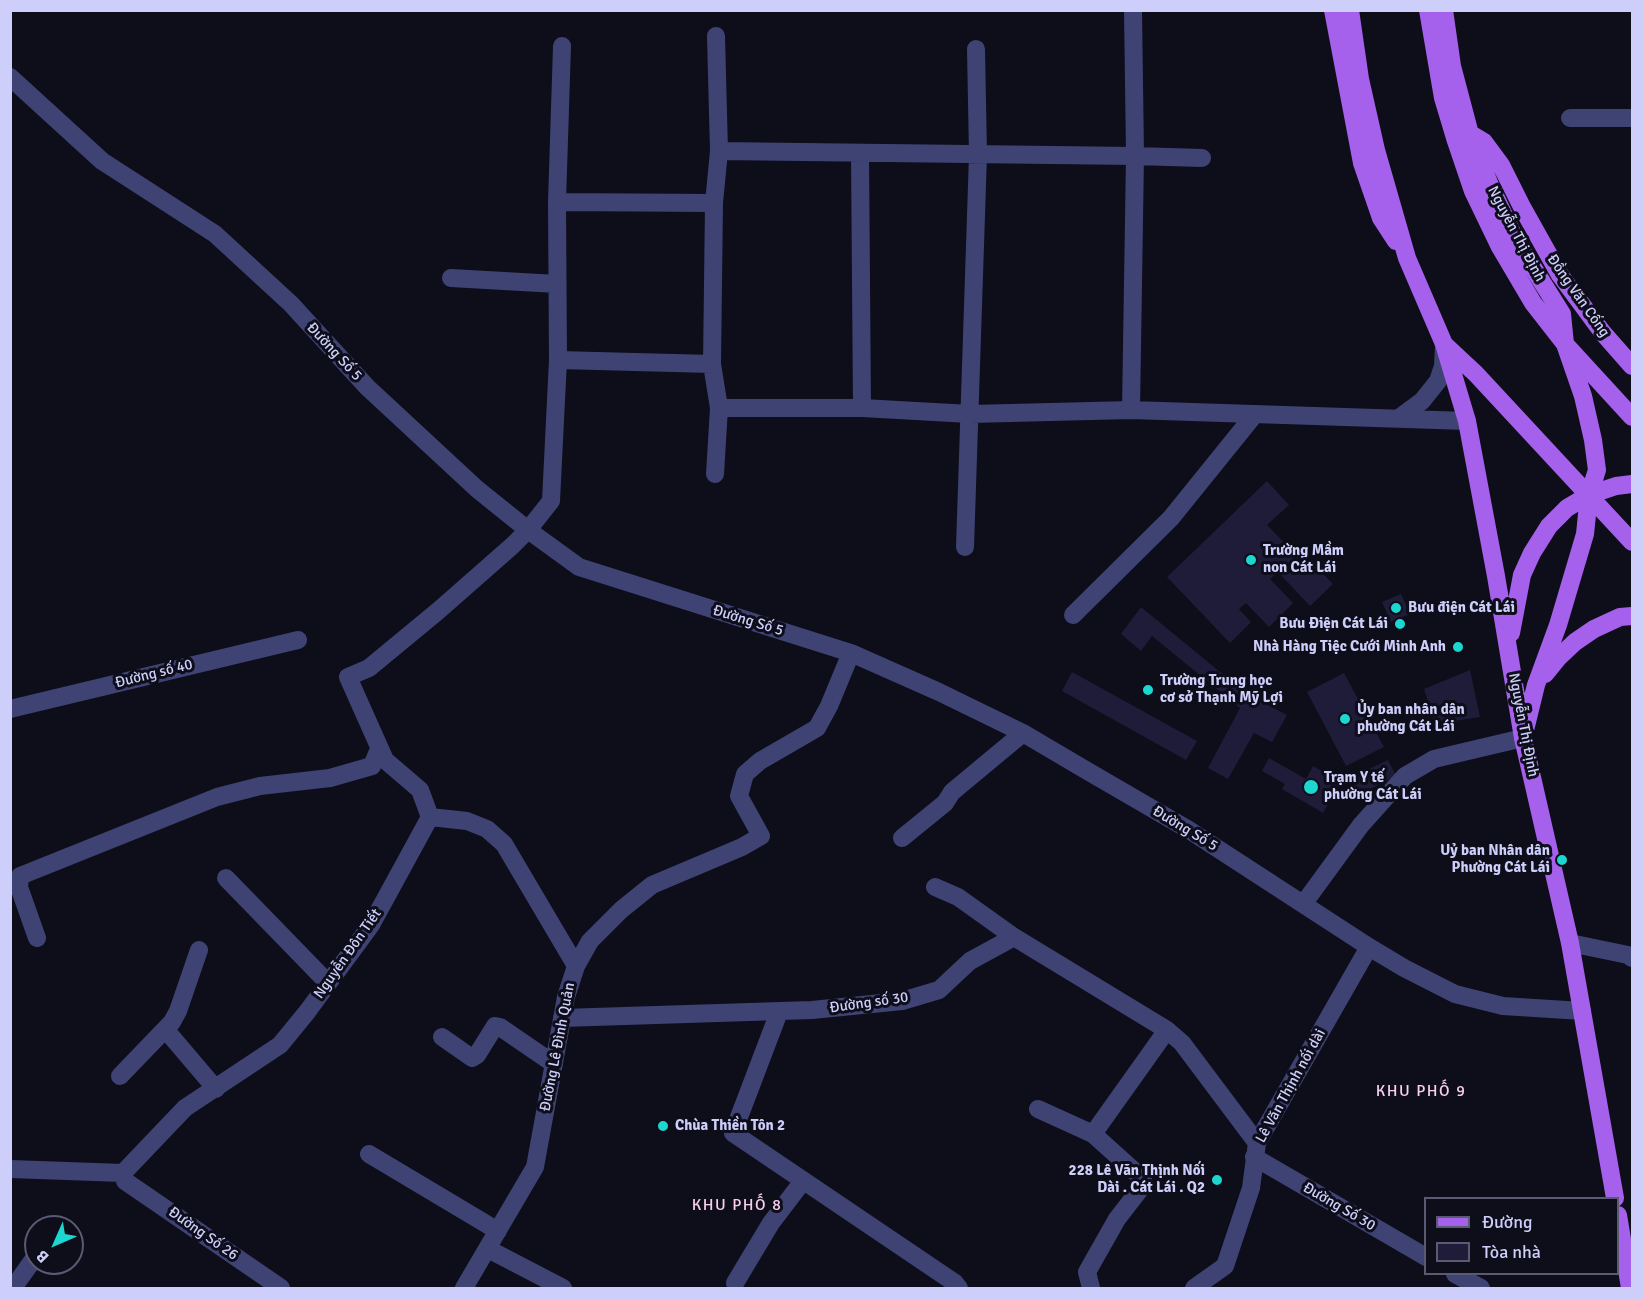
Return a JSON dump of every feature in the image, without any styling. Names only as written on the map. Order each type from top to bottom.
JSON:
[{"type":"main road","name":"Nguyễn Thị Định","points":[[1334,10],[1362,163],[1381,218],[1407,258]]},
{"type":"main road","name":"Nguyễn Thị Định","points":[[1350,10],[1360,80],[1376,150],[1407,258],[1444,344],[1467,421],[1523,738],[1570,942],[1615,1197]]},
{"type":"main road","name":"Nguyễn Thị Định","points":[[1428,10],[1439,77],[1463,136],[1489,183],[1515,239],[1562,314],[1565,344],[1582,396],[1593,440],[1597,470],[1589,495],[1585,534],[1558,625],[1536,685],[1523,738]]},
{"type":"main road","name":"Nguyễn Thị Định","points":[[1444,10],[1463,136]]},
{"type":"main road","name":"Đồng Văn Cống","points":[[1463,136],[1484,142],[1501,165],[1560,275],[1603,333],[1632,366]]},
{"type":"main road","points":[[1444,344],[1476,374],[1632,542]]},
{"type":"main road","points":[[1565,344],[1632,417]]},
{"type":"main road","points":[[1508,645],[1522,575],[1532,553],[1549,526],[1568,508],[1589,495],[1616,486],[1632,484]]},
{"type":"main road","points":[[1536,685],[1558,658],[1575,642],[1594,629],[1620,617],[1632,616]]},
{"type":"main road","points":[[1619,1226],[1630,1288]]},
{"type":"street","points":[[1131,410],[1135,156],[1133,10]]},
{"type":"street","points":[[715,474],[719,408],[712,364],[714,203],[719,151],[716,36]]},
{"type":"street","points":[[562,46],[557,202],[558,360],[552,501],[528,530],[438,611],[369,668],[348,677],[385,760],[420,790],[430,817],[477,825],[487,829],[504,844],[576,966]]},
{"type":"street","points":[[965,547],[978,155],[976,49]]},
{"type":"street","name":"Đường Số 5","points":[[10,76],[102,161],[215,234],[291,304],[367,387],[477,489],[579,567],[851,653],[939,692],[1023,733],[1189,830],[1369,947],[1455,994],[1503,1006],[1582,1011]]},
{"type":"street","points":[[1570,118],[1632,117]]},
{"type":"street","points":[[719,151],[1202,158]]},
{"type":"street","points":[[860,153],[862,408]]},
{"type":"street","points":[[557,202],[714,203]]},
{"type":"street","points":[[451,278],[557,284]]},
{"type":"street","points":[[1399,418],[1422,401],[1438,381],[1443,366],[1444,344]]},
{"type":"street","points":[[558,360],[712,364]]},
{"type":"street","points":[[719,408],[862,408],[970,414],[1131,410],[1467,421]]},
{"type":"street","points":[[1073,615],[1171,518],[1255,414]]},
{"type":"street","name":"Đường số 40","points":[[10,709],[298,639]]},
{"type":"street","name":"Đường Lê Đình Quản","points":[[464,1288],[535,1167],[566,997],[576,966],[590,941],[621,910],[652,885],[742,847],[761,836],[739,796],[745,774],[760,761],[817,728],[829,706],[851,653]]},
{"type":"street","points":[[902,838],[945,803],[952,792],[1023,733]]},
{"type":"street","points":[[1304,903],[1361,825],[1405,776],[1434,759],[1523,738]]},
{"type":"street","points":[[37,938],[19,887],[20,876],[217,797],[260,786],[330,778],[372,766],[379,749]]},
{"type":"street","name":"Nguyễn Đôn Tiết","points":[[124,1177],[185,1108],[280,1045],[371,925],[430,817]]},
{"type":"street","points":[[226,878],[328,983]]},
{"type":"street","points":[[935,887],[958,897],[1014,937],[1167,1030],[1182,1043],[1256,1150]]},
{"type":"street","name":"Đường số 30","points":[[562,1018],[780,1012],[902,1001],[939,990],[970,961],[1014,937]]},
{"type":"street","points":[[1570,942],[1628,955],[1632,958]]},
{"type":"street","name":"Lê Văn Thịnh nối dài","points":[[1194,1288],[1225,1266],[1251,1188],[1256,1150],[1369,947]]},
{"type":"street","points":[[120,1076],[165,1029],[178,1011],[199,950]]},
{"type":"street","points":[[780,1012],[732,1133],[955,1283],[959,1288]]},
{"type":"street","points":[[442,1037],[472,1058],[477,1055],[495,1026],[500,1027],[554,1064]]},
{"type":"street","points":[[165,1029],[216,1089]]},
{"type":"street","points":[[1093,1134],[1167,1030]]},
{"type":"street","points":[[1038,1109],[1093,1134],[1143,1179],[1141,1188],[1117,1219],[1087,1272],[1091,1288]]},
{"type":"street","name":"Đường Số 30","points":[[1256,1150],[1424,1256]]},
{"type":"street","points":[[369,1154],[498,1231]]},
{"type":"street","points":[[10,1169],[124,1177]]},
{"type":"street","name":"Đường Số 26","points":[[124,1177],[281,1288]]},
{"type":"street","points":[[735,1283],[771,1223],[803,1181]]},
{"type":"street","points":[[488,1249],[563,1288]]},
{"type":"street","points":[[13,1288],[24,1273]]},
{"type":"street","points":[[1457,1275],[1481,1288]]},
{"type":"building","points":[[1267,481],[1289,505],[1267,525],[1306,565],[1310,561],[1333,584],[1310,606],[1278,572],[1270,579],[1293,603],[1269,627],[1246,603],[1239,609],[1251,622],[1230,643],[1167,577]]},
{"type":"building","name":"Bưu điện Cát Lái","points":[[1401,594],[1410,614],[1391,622],[1382,602]]},
{"type":"building","points":[[1141,607],[1248,695],[1287,715],[1272,742],[1254,733],[1228,779],[1208,768],[1240,708],[1152,636],[1141,651],[1121,634]]},
{"type":"building","points":[[1470,670],[1480,717],[1435,724],[1424,689]]},
{"type":"building","points":[[1072,672],[1197,741],[1186,760],[1062,691]]},
{"type":"building","name":"Ủy ban nhân dân phường Cát Lái","points":[[1344,673],[1384,747],[1346,766],[1307,692]]},
{"type":"building","name":"Trạm Y tế phường Cát Lái","points":[[1269,758],[1306,779],[1313,766],[1341,782],[1323,813],[1282,789],[1285,784],[1262,771]]},
{"type":"building","points":[[1388,760],[1396,776],[1370,789],[1372,794],[1362,800],[1355,786],[1352,788],[1348,779]]},
{"type":"place","name":"Trường Mầm non Cát Lái","points":[[1251,560]]},
{"type":"place","name":"Bưu điện Cát Lái","points":[[1396,608]]},
{"type":"place","name":"Bưu Điện Cát Lái","points":[[1400,624]]},
{"type":"place","name":"Nhà Hàng Tiệc Cưới Minh Anh","points":[[1458,647]]},
{"type":"place","name":"Trường Trung học cơ sở Thạnh Mỹ Lợi","points":[[1148,690]]},
{"type":"place","name":"Ủy ban nhân dân phường Cát Lái","points":[[1345,719]]},
{"type":"place","name":"Trạm Y tế phường Cát Lái","points":[[1311,787]]},
{"type":"place","name":"Uỷ ban Nhân dân Phường Cát Lái","points":[[1562,860]]},
{"type":"place","name":"Chùa Thiền Tôn 2","points":[[663,1126]]},
{"type":"place","name":"228 Lê Văn Thịnh Nối Dài . Cát Lái . Q2","points":[[1217,1180]]},
{"type":"district","name":"KHU PHỐ 9","points":[[1421,1092]]},
{"type":"district","name":"KHU PHỐ 8","points":[[737,1206]]}]
